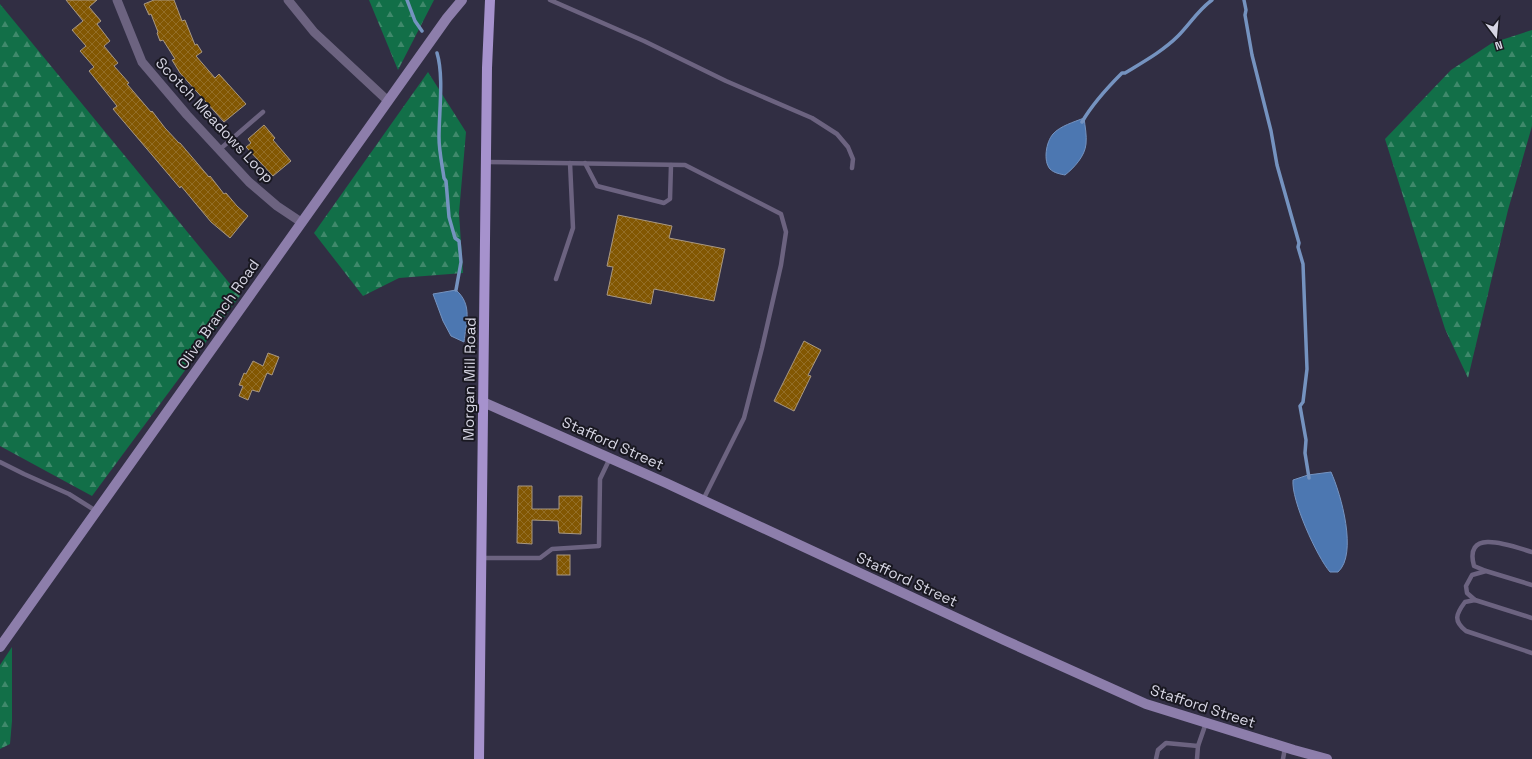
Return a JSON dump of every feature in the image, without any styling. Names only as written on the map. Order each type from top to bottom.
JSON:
[{"type":"main road","name":"Morgan Mill Road","points":[[479,759],[487,68],[490,0]]},
{"type":"street","name":"Scotch Meadows Loop","points":[[117,0],[142,62],[186,115],[249,182],[277,206],[301,222]]},
{"type":"street","points":[[288,0],[314,32],[388,101]]},
{"type":"street","name":"Olive Branch Road","points":[[0,647],[301,222],[447,18],[462,0]]},
{"type":"street","name":"Stafford Street","points":[[483,402],[703,500],[1146,704],[1285,748],[1328,759]]},
{"type":"lane","points":[[550,0],[644,41],[726,81],[812,118],[837,134],[848,147],[853,159],[852,168]]},
{"type":"lane","points":[[219,150],[263,112]]},
{"type":"lane","points":[[486,162],[684,165],[781,214],[786,232],[781,265],[744,418],[703,500]]},
{"type":"lane","points":[[556,279],[573,228],[570,163]]},
{"type":"lane","points":[[585,163],[597,186],[664,203],[670,199],[671,165]]},
{"type":"lane","points":[[482,558],[540,558],[552,549],[599,546],[600,479],[610,458]]},
{"type":"lane","points":[[0,462],[69,494],[96,511]]},
{"type":"lane","points":[[1532,552],[1495,541],[1481,543],[1475,547],[1472,555],[1474,566],[1532,585]]},
{"type":"lane","points":[[1486,571],[1472,575],[1466,586],[1467,593],[1475,600],[1532,618]]},
{"type":"lane","points":[[1475,600],[1465,602],[1458,611],[1457,620],[1459,626],[1466,631],[1481,637],[1532,653]]},
{"type":"lane","points":[[1197,759],[1198,746],[1206,723]]},
{"type":"lane","points":[[1156,759],[1158,750],[1166,744],[1198,746]]},
{"type":"lane","points":[[1283,759],[1285,748]]},
{"type":"green space","points":[[369,0],[434,0],[398,70]]},
{"type":"green space","points":[[0,4],[240,296],[92,496],[0,446]]},
{"type":"green space","points":[[1532,30],[1532,126],[1508,210],[1468,378],[1445,329],[1385,139],[1451,70],[1492,43]]},
{"type":"green space","points":[[428,72],[466,132],[459,213],[463,273],[399,278],[363,296],[314,233]]},
{"type":"green space","points":[[12,647],[12,721],[10,744],[0,749],[0,665]]},
{"type":"water","points":[[1084,118],[1086,141],[1084,153],[1072,169],[1065,175],[1053,171],[1048,166],[1046,157],[1047,146],[1051,137],[1067,124]]},
{"type":"water","points":[[456,290],[465,302],[467,308],[464,342],[451,336],[443,321],[433,294]]},
{"type":"water","points":[[1331,472],[1343,509],[1347,538],[1347,552],[1344,563],[1338,572],[1330,572],[1318,554],[1300,514],[1293,489],[1293,480],[1308,475]]},
{"type":"building","points":[[66,0],[97,0],[89,7],[101,21],[97,24],[110,41],[104,46],[118,63],[114,66],[129,83],[127,84],[151,112],[152,111],[165,128],[209,177],[210,176],[224,194],[226,193],[248,216],[230,238],[211,222],[181,186],[180,188],[113,109],[117,106],[89,71],[94,67],[80,51],[86,46],[72,30],[83,21]]},
{"type":"building","points":[[154,0],[174,0],[182,21],[185,20],[195,45],[197,44],[202,52],[196,56],[215,78],[219,74],[246,104],[224,122],[180,73],[172,60],[175,59],[163,40],[160,41],[151,14],[149,15],[144,4]]},
{"type":"building","points":[[264,125],[275,138],[273,140],[291,161],[273,176],[246,147],[251,143],[248,139]]},
{"type":"building","points":[[618,215],[672,226],[669,238],[725,249],[714,301],[654,289],[651,304],[607,295],[613,267],[607,266]]},
{"type":"building","points":[[804,341],[821,350],[808,375],[811,376],[794,411],[774,401]]},
{"type":"building","points":[[268,353],[279,357],[272,375],[267,373],[259,392],[252,390],[248,400],[239,396],[243,386],[239,385],[244,373],[246,374],[253,361],[263,366]]},
{"type":"building","points":[[518,486],[532,486],[532,509],[559,509],[559,496],[582,496],[581,534],[559,533],[558,521],[532,520],[532,544],[517,543]]},
{"type":"building","points":[[557,555],[570,555],[570,575],[557,575]]},
{"type":"waterway","points":[[407,0],[415,21],[422,31]]},
{"type":"waterway","points":[[1082,122],[1100,96],[1122,73],[1125,73],[1166,47],[1178,36],[1202,8],[1212,0]]},
{"type":"waterway","points":[[1244,0],[1252,55],[1271,131],[1277,165],[1299,243],[1298,247],[1303,264],[1307,369],[1303,402],[1300,406],[1306,440],[1305,453],[1309,478]]},
{"type":"waterway","points":[[437,53],[441,83],[439,137],[440,152],[444,178],[446,181],[449,217],[455,238],[459,241],[461,262],[456,290]]}]
